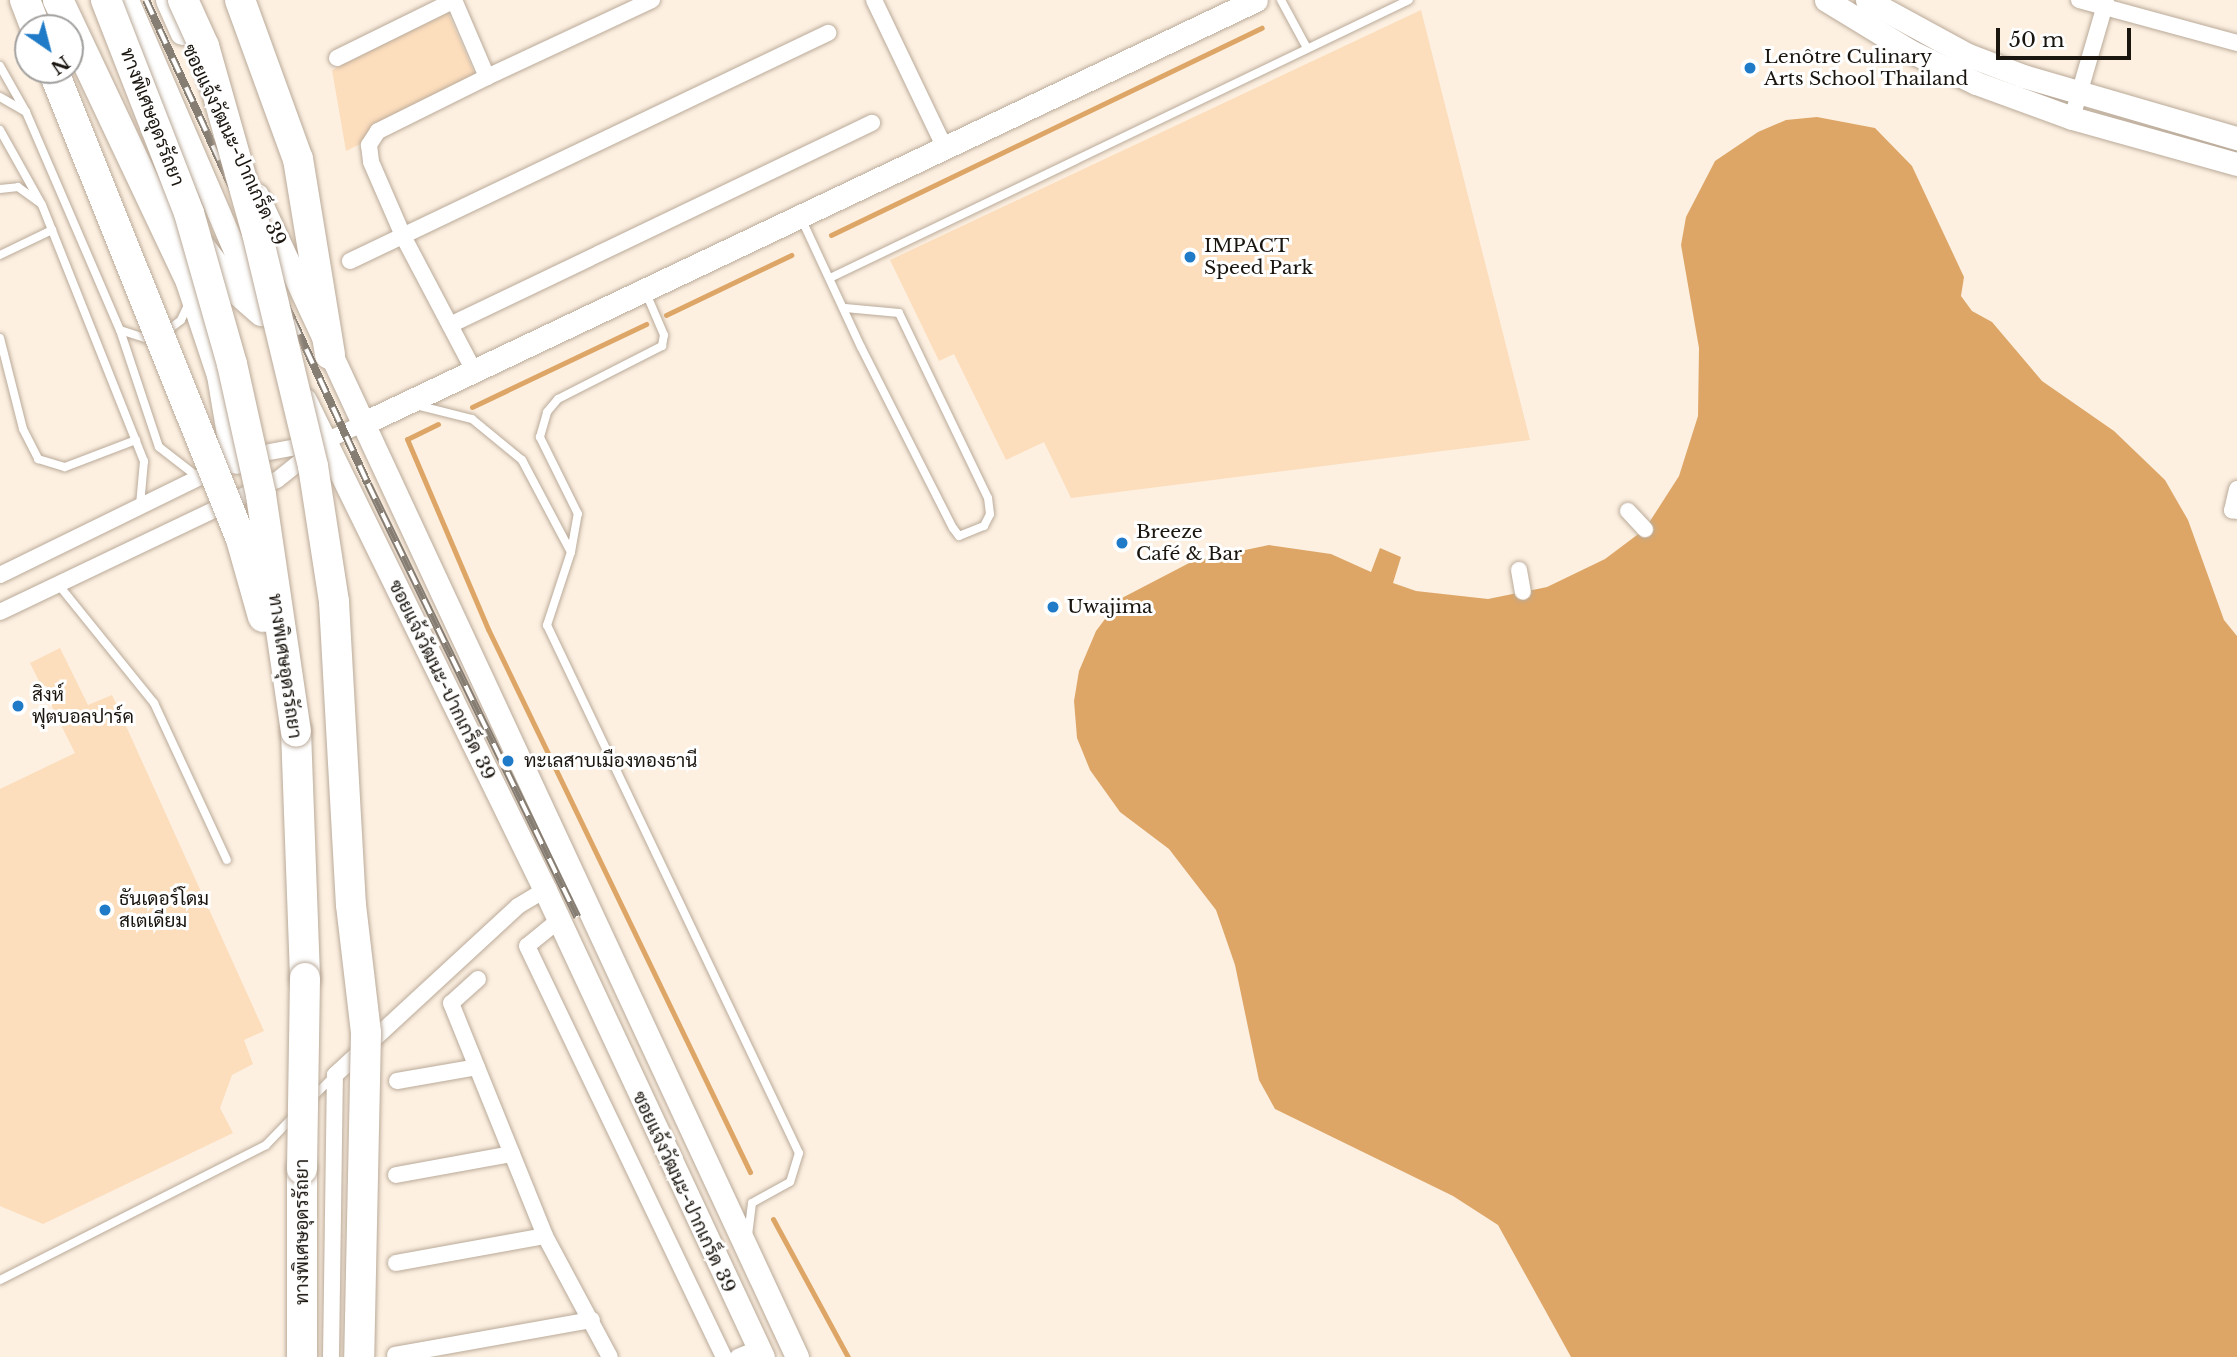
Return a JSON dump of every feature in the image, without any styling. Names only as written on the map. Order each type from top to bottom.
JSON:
[{"type":"highway","points":[[58,0],[94,83],[147,183],[191,282],[222,375],[236,459]]},
{"type":"highway","name":"ทางพิเศษอุดรรัถยา","points":[[107,0],[189,213],[232,364],[261,495],[296,732],[305,908],[302,1357]]},
{"type":"highway","points":[[183,0],[204,46]]},
{"type":"highway","points":[[188,0],[204,46],[257,233],[313,466],[334,602],[351,905],[366,1033],[359,1357]]},
{"type":"highway","points":[[240,0],[298,159],[330,354]]},
{"type":"highway","points":[[59,84],[241,539],[296,732]]},
{"type":"highway","points":[[147,183],[221,275],[261,312]]},
{"type":"main road","name":"ซอยแจ้งวัฒนะ-ปากเกร็ด 39","points":[[127,0],[261,312],[545,890],[753,1354]]},
{"type":"main road","name":"ซอยแจ้งวัฒนะ-ปากเกร็ด 39","points":[[167,0],[797,1357]]},
{"type":"main road","points":[[363,423],[1256,0]]},
{"type":"main road","points":[[1826,0],[1910,51],[1976,83],[2072,118],[2237,164]]},
{"type":"main road","points":[[1867,0],[1968,55],[2079,95],[2237,138]]},
{"type":"street","points":[[337,58],[454,0],[487,77]]},
{"type":"street","points":[[474,370],[404,238],[371,162],[369,145],[378,131],[652,0]]},
{"type":"street","points":[[874,0],[945,148]]},
{"type":"street","points":[[2079,0],[2237,43]]},
{"type":"street","points":[[2072,118],[2105,5]]},
{"type":"street","points":[[350,261],[404,238],[828,33]]},
{"type":"street","points":[[450,325],[872,124]]},
{"type":"street","points":[[0,612],[277,480],[326,442],[363,423]]},
{"type":"street","points":[[0,575],[236,459],[326,442]]},
{"type":"street","points":[[2237,489],[2232,510],[2237,511]]},
{"type":"street","points":[[1628,511],[1644,529]]},
{"type":"street","points":[[1518,570],[1523,592]]},
{"type":"street","points":[[331,1357],[335,1075],[517,906],[545,890]]},
{"type":"street","points":[[558,920],[527,946],[724,1357]]},
{"type":"street","points":[[478,979],[452,1003],[545,1236],[610,1357]]},
{"type":"street","points":[[397,1081],[477,1067]]},
{"type":"street","points":[[396,1175],[512,1154]]},
{"type":"street","points":[[396,1263],[545,1236]]},
{"type":"street","points":[[395,1355],[592,1320]]},
{"type":"lane","points":[[1281,0],[1307,48]]},
{"type":"lane","points":[[830,278],[1409,0]]},
{"type":"lane","points":[[0,66],[26,112],[120,330],[159,447],[199,478]]},
{"type":"lane","points":[[0,97],[26,112]]},
{"type":"lane","points":[[0,130],[42,205],[136,440],[145,470],[140,508]]},
{"type":"lane","points":[[0,189],[18,187],[42,205]]},
{"type":"lane","points":[[800,216],[830,278],[953,528],[959,536],[984,526],[990,514],[988,498],[899,313],[845,308]]},
{"type":"lane","points":[[0,255],[52,230]]},
{"type":"lane","points":[[120,330],[145,338],[171,329],[188,310],[191,282]]},
{"type":"lane","points":[[645,290],[664,335],[662,346],[558,399],[547,412],[540,437],[578,514],[571,552],[547,625],[799,1153],[790,1182],[752,1203],[746,1250]]},
{"type":"lane","points":[[0,338],[23,429],[38,459],[65,467],[136,440]]},
{"type":"lane","points":[[406,403],[472,419],[522,460],[571,552]]},
{"type":"lane","points":[[58,584],[154,704],[227,860]]},
{"type":"lane","points":[[0,1280],[265,1145],[335,1075]]},
{"type":"shaded area","name":"IMPACT Speed Park","points":[[1421,10],[1530,440],[1071,498],[1044,442],[1006,460],[954,354],[939,361],[890,260]]},
{"type":"shaded area","points":[[448,13],[480,86],[346,151],[332,70]]},
{"type":"shaded area","points":[[1817,117],[1875,128],[1912,166],[1964,277],[1961,296],[1972,311],[1992,322],[2042,381],[2114,431],[2165,480],[2188,520],[2224,620],[2237,636],[2237,1357],[1571,1357],[1498,1225],[1453,1196],[1275,1109],[1259,1080],[1235,965],[1216,910],[1169,849],[1120,812],[1090,770],[1077,738],[1074,701],[1079,671],[1096,631],[1120,599],[1193,561],[1269,545],[1331,554],[1371,572],[1380,548],[1401,557],[1393,583],[1416,591],[1488,599],[1547,587],[1605,559],[1645,529],[1679,476],[1698,416],[1699,348],[1681,245],[1686,217],[1715,161],[1758,132],[1786,120]]},
{"type":"shaded area","name":"ธันเดอร์โดม สเตเดียม","points":[[60,648],[88,705],[112,695],[264,1031],[244,1040],[253,1064],[232,1075],[220,1108],[233,1133],[43,1224],[0,1206],[0,789],[75,753],[30,663]]},
{"type":"waterway","points":[[831,235],[1262,28]]},
{"type":"waterway","points":[[666,315],[791,255]]},
{"type":"waterway","points":[[472,407],[646,324]]},
{"type":"waterway","points":[[438,424],[407,439],[488,629],[750,1172]]},
{"type":"waterway","points":[[773,1219],[848,1357]]},
{"type":"railway","points":[[146,0],[368,484],[577,917]]},
{"type":"place","name":"Lenôtre Culinary Arts School Thailand","points":[[1750,68]]},
{"type":"place","name":"IMPACT Speed Park","points":[[1190,257]]},
{"type":"place","name":"Breeze Café & Bar","points":[[1122,543]]},
{"type":"place","name":"Uwajima","points":[[1053,607]]},
{"type":"place","name":"สิงห์ ฟุตบอลปาร์ค","points":[[18,706]]},
{"type":"place","name":"ทะเลสาบเมืองทองธานี","points":[[508,761]]},
{"type":"place","name":"ธันเดอร์โดม สเตเดียม","points":[[105,910]]}]
